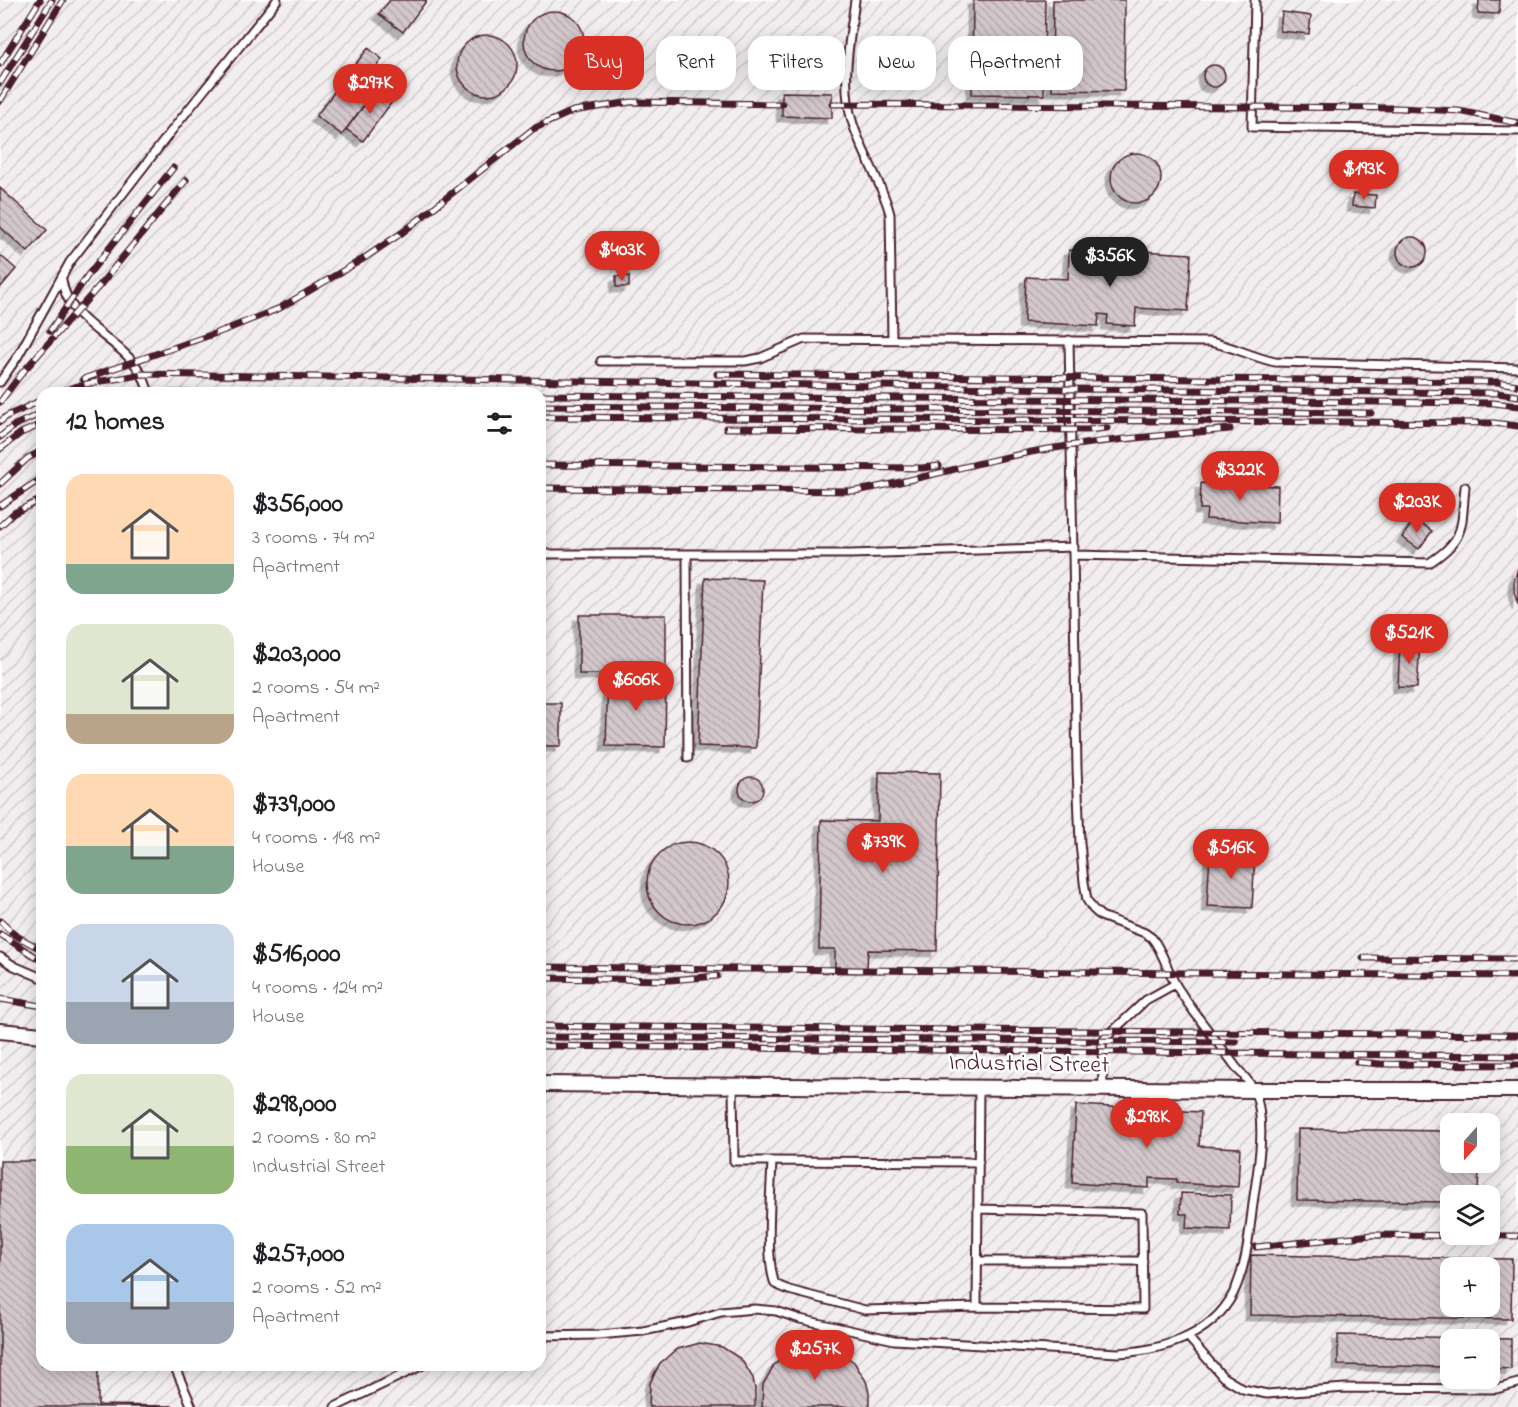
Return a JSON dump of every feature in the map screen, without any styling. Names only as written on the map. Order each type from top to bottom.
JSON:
[{"type":"street","points":[[0,1032],[36,1035]]},
{"type":"street","name":"Industrial Street","points":[[546,1084],[1518,1090]]},
{"type":"lane","points":[[0,382],[62,280],[70,262],[277,0]]},
{"type":"lane","points":[[855,0],[847,58],[848,104],[853,125],[885,197],[890,214],[892,339]]},
{"type":"lane","points":[[1255,0],[1252,127],[1518,131]]},
{"type":"lane","points":[[62,280],[63,292],[69,303],[92,328],[128,357],[142,374],[147,387]]},
{"type":"lane","points":[[601,361],[745,361],[760,358],[778,348],[804,339],[1069,340],[1210,342],[1227,345],[1256,358],[1275,362],[1518,368]]},
{"type":"lane","points":[[546,1336],[643,1331],[688,1322],[721,1312],[755,1309],[776,1311],[800,1319],[894,1340],[1118,1353],[1142,1352],[1188,1338],[1205,1327],[1228,1302],[1237,1284],[1247,1245],[1259,1165],[1259,1118],[1254,1090],[1175,984],[1152,938],[1146,933],[1101,916],[1087,900],[1080,843],[1069,340]]},
{"type":"lane","points":[[546,554],[1074,551],[1429,563],[1448,551],[1460,533],[1465,487]]},
{"type":"lane","points":[[687,555],[688,758]]},
{"type":"lane","points":[[0,957],[36,975]]},
{"type":"lane","points":[[1103,1088],[1102,1041],[1146,1000],[1175,984]]},
{"type":"lane","points":[[733,1085],[734,1161],[979,1162]]},
{"type":"lane","points":[[977,1307],[979,1086]]},
{"type":"lane","points":[[772,1161],[771,1274],[775,1284],[789,1290],[865,1310],[977,1307],[1143,1309],[1142,1213],[978,1209]]},
{"type":"lane","points":[[978,1261],[1143,1261]]},
{"type":"lane","points":[[1188,1338],[1223,1377],[1243,1389],[1267,1394],[1344,1388],[1496,1389],[1518,1383]]},
{"type":"lane","points":[[177,1371],[192,1407]]},
{"type":"lane","points":[[335,1407],[410,1371]]},
{"type":"shaded area","points":[[0,0],[1518,0],[1518,1407],[0,1407]]},
{"type":"building","points":[[390,0],[427,0],[403,32],[379,14]]},
{"type":"building","points":[[973,0],[1045,0],[1045,36],[973,36]]},
{"type":"building","points":[[1053,0],[1125,0],[1124,91],[1052,90],[1083,90],[1083,36],[1053,36]]},
{"type":"building","points":[[1479,0],[1500,0],[1499,14],[1478,13]]},
{"type":"building","points":[[554,11],[575,20],[583,35],[564,36],[564,68],[554,71],[533,62],[524,41],[533,20]]},
{"type":"building","points":[[1282,12],[1311,16],[1309,34],[1280,31]]},
{"type":"building","points":[[487,35],[508,44],[517,65],[508,86],[487,95],[466,86],[457,65],[466,44]]},
{"type":"building","points":[[368,48],[382,59],[369,77],[380,84],[342,135],[316,116]]},
{"type":"building","points":[[1214,65],[1222,68],[1225,76],[1222,84],[1214,87],[1206,84],[1203,76],[1206,68]]},
{"type":"building","points":[[972,90],[1044,90],[1044,95],[972,94]]},
{"type":"building","points":[[386,91],[395,98],[363,141],[346,129],[372,94],[380,100]]},
{"type":"building","points":[[782,92],[832,93],[832,118],[782,116]]},
{"type":"building","points":[[1141,153],[1154,160],[1160,168],[1160,188],[1154,196],[1146,202],[1131,203],[1118,196],[1112,188],[1111,173],[1118,160],[1126,154]]},
{"type":"building","points":[[0,188],[47,230],[28,252],[0,227]]},
{"type":"building","points":[[1353,194],[1376,195],[1375,208],[1352,206]]},
{"type":"building","points":[[1412,237],[1418,238],[1426,246],[1426,258],[1418,266],[1412,267],[1406,266],[1398,258],[1397,252],[1398,246],[1406,238]]},
{"type":"building","points":[[1108,249],[1191,254],[1188,311],[1136,308],[1135,326],[1107,324],[1108,315],[1099,314],[1098,326],[1024,322],[1026,277],[1068,279],[1069,250],[1099,252],[1099,264],[1108,265]]},
{"type":"building","points":[[0,255],[16,269],[0,288]]},
{"type":"building","points":[[616,276],[629,276],[629,287],[616,287]]},
{"type":"building","points":[[1201,483],[1278,486],[1277,523],[1206,519],[1207,509],[1200,509]]},
{"type":"building","points":[[1415,519],[1432,531],[1419,549],[1402,537]]},
{"type":"building","points":[[1518,568],[1518,605],[1514,592],[1514,581]]},
{"type":"building","points":[[705,578],[763,580],[756,748],[698,746]]},
{"type":"building","points":[[579,615],[666,615],[666,674],[579,674]]},
{"type":"building","points":[[1400,643],[1420,644],[1417,688],[1398,687]]},
{"type":"building","points":[[608,676],[666,677],[665,747],[606,746]]},
{"type":"building","points":[[546,703],[561,703],[561,746],[546,746]]},
{"type":"building","points":[[879,772],[940,773],[937,951],[868,950],[867,968],[835,967],[835,949],[819,949],[821,820],[878,821]]},
{"type":"building","points":[[751,777],[760,780],[763,789],[760,798],[751,801],[742,798],[739,789],[742,780]]},
{"type":"building","points":[[688,842],[704,845],[717,854],[726,867],[729,883],[726,899],[717,912],[704,921],[688,924],[672,921],[659,912],[650,899],[647,883],[650,867],[659,854],[672,845]]},
{"type":"building","points":[[1210,853],[1255,855],[1252,908],[1207,906]]},
{"type":"building","points":[[1076,1105],[1201,1112],[1199,1146],[1240,1148],[1238,1187],[1177,1183],[1177,1179],[1149,1178],[1149,1188],[1072,1183]]},
{"type":"building","points":[[1298,1129],[1440,1131],[1440,1173],[1479,1173],[1478,1185],[1440,1185],[1440,1202],[1297,1200]]},
{"type":"building","points":[[0,1161],[36,1161],[36,1371],[98,1371],[98,1407],[0,1407]]},
{"type":"building","points":[[1181,1193],[1231,1195],[1230,1230],[1186,1228],[1187,1214],[1180,1214]]},
{"type":"building","points":[[1251,1255],[1440,1258],[1440,1317],[1500,1317],[1500,1259],[1512,1259],[1511,1319],[1250,1315]]},
{"type":"building","points":[[1338,1335],[1440,1337],[1440,1367],[1338,1365]]},
{"type":"building","points":[[1500,1339],[1511,1339],[1511,1369],[1500,1368]]},
{"type":"building","points":[[700,1343],[722,1347],[741,1359],[753,1378],[755,1407],[649,1407],[650,1383],[660,1363],[678,1349]]},
{"type":"building","points":[[813,1345],[835,1349],[854,1362],[866,1381],[869,1407],[762,1407],[763,1385],[774,1365],[791,1351]]},
{"type":"building","points":[[98,1405],[172,1406],[172,1407],[98,1407]]},
{"type":"railway","points":[[0,64],[40,0]]},
{"type":"railway","points":[[0,83],[52,0]]},
{"type":"railway","points":[[0,101],[63,0]]},
{"type":"railway","points":[[83,379],[225,330],[280,308],[363,259],[403,232],[533,129],[573,111],[631,102],[782,104]]},
{"type":"railway","points":[[832,104],[1399,108],[1459,111],[1518,123]]},
{"type":"railway","points":[[50,331],[88,275],[173,168]]},
{"type":"railway","points":[[0,402],[186,180]]},
{"type":"railway","points":[[76,387],[142,374],[1070,389],[1497,393],[1518,396]]},
{"type":"railway","points":[[717,374],[1497,382],[1518,385]]},
{"type":"railway","points":[[546,395],[1494,403],[1518,406]]},
{"type":"railway","points":[[0,422],[7,416],[36,403]]},
{"type":"railway","points":[[546,406],[1371,413]]},
{"type":"railway","points":[[0,437],[15,425],[36,416]]},
{"type":"railway","points":[[546,417],[1494,423],[1518,426]]},
{"type":"railway","points":[[0,449],[21,433],[36,427]]},
{"type":"railway","points":[[726,428],[1088,430],[1107,428]]},
{"type":"railway","points":[[546,488],[855,491],[1048,449],[1230,429]]},
{"type":"railway","points":[[0,484],[28,458],[36,454]]},
{"type":"railway","points":[[546,465],[922,468],[939,466]]},
{"type":"railway","points":[[0,506],[36,482]]},
{"type":"railway","points":[[0,526],[14,513],[36,502]]},
{"type":"railway","points":[[0,921],[15,935],[36,947]]},
{"type":"railway","points":[[0,934],[36,957]]},
{"type":"railway","points":[[1363,958],[1518,959]]},
{"type":"railway","points":[[546,967],[1518,976]]},
{"type":"railway","points":[[546,978],[670,980],[717,976]]},
{"type":"railway","points":[[0,999],[36,1005]]},
{"type":"railway","points":[[546,1026],[1518,1035]]},
{"type":"railway","points":[[546,1037],[1236,1042]]},
{"type":"railway","points":[[546,1046],[1518,1056]]},
{"type":"railway","points":[[1357,1062],[1518,1065]]},
{"type":"railway","points":[[1256,1247],[1372,1235],[1518,1236]]}]
